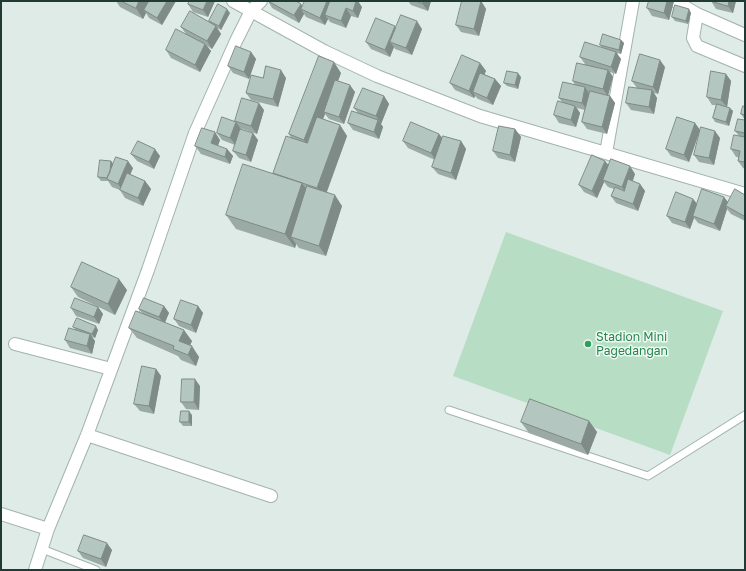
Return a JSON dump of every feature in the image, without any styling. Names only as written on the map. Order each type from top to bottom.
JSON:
[{"type":"street","points":[[233,1],[324,51],[377,76],[480,116],[745,194]]},
{"type":"street","points":[[35,570],[48,529],[87,435],[148,270],[195,133],[236,40],[251,11],[261,1]]},
{"type":"street","points":[[606,153],[633,1]]},
{"type":"street","points":[[676,1],[697,14],[745,35]]},
{"type":"street","points":[[697,14],[693,38],[697,46],[745,66]]},
{"type":"street","points":[[15,344],[111,369]]},
{"type":"street","points":[[87,435],[271,496]]},
{"type":"street","points":[[1,514],[48,529]]},
{"type":"lane","points":[[449,410],[648,476],[745,415]]},
{"type":"lane","points":[[42,549],[96,570]]},
{"type":"green space","name":"Stadion Mini Pagedangan","points":[[506,232],[723,311],[670,455],[453,376]]},
{"type":"building","points":[[121,1],[139,1],[136,8]]},
{"type":"building","points":[[149,1],[167,1],[157,18],[144,10]]},
{"type":"building","points":[[190,1],[207,1],[203,10],[188,4]]},
{"type":"building","points":[[268,1],[296,1],[301,4],[294,15]]},
{"type":"building","points":[[305,1],[327,1],[320,18],[301,9]]},
{"type":"building","points":[[330,1],[356,1],[353,11],[346,8],[341,21],[325,15]]},
{"type":"building","points":[[462,1],[481,1],[474,29],[456,25]]},
{"type":"building","points":[[649,1],[667,1],[664,13],[647,8]]},
{"type":"building","points":[[711,1],[729,1],[728,6]]},
{"type":"building","points":[[218,4],[227,9],[219,26],[209,21]]},
{"type":"building","points":[[675,5],[689,9],[686,21],[672,17]]},
{"type":"building","points":[[190,11],[216,26],[207,41],[181,27]]},
{"type":"building","points":[[401,15],[417,21],[406,48],[390,42]]},
{"type":"building","points":[[376,18],[395,26],[385,50],[366,42]]},
{"type":"building","points":[[176,29],[205,44],[195,65],[166,50]]},
{"type":"building","points":[[603,34],[621,40],[619,50],[600,45]]},
{"type":"building","points":[[585,42],[616,52],[611,67],[580,57]]},
{"type":"building","points":[[236,46],[251,52],[244,72],[228,66]]},
{"type":"building","points":[[640,54],[660,60],[653,87],[632,81]]},
{"type":"building","points":[[462,55],[480,63],[469,91],[450,83]]},
{"type":"building","points":[[319,56],[334,62],[304,140],[289,134]]},
{"type":"building","points":[[577,63],[608,70],[603,89],[573,81]]},
{"type":"building","points":[[266,66],[281,70],[273,99],[246,93],[251,75],[263,78]]},
{"type":"building","points":[[507,71],[518,73],[515,85],[504,83]]},
{"type":"building","points":[[711,71],[726,74],[721,100],[707,97]]},
{"type":"building","points":[[480,73],[495,79],[487,98],[473,92]]},
{"type":"building","points":[[335,80],[350,85],[339,117],[324,112]]},
{"type":"building","points":[[563,82],[585,87],[582,103],[559,98]]},
{"type":"building","points":[[629,87],[652,90],[649,107],[626,103]]},
{"type":"building","points":[[363,88],[384,96],[376,116],[354,108]]},
{"type":"building","points":[[590,91],[610,96],[602,127],[582,122]]},
{"type":"building","points":[[242,98],[259,103],[251,126],[235,121]]},
{"type":"building","points":[[558,101],[575,106],[571,120],[554,115]]},
{"type":"building","points":[[717,104],[730,108],[726,122],[713,118]]},
{"type":"building","points":[[743,106],[745,106],[745,115],[741,114]]},
{"type":"building","points":[[352,111],[378,120],[374,132],[348,123]]},
{"type":"building","points":[[222,117],[236,122],[230,138],[217,133]]},
{"type":"building","points":[[317,117],[340,125],[317,188],[273,173],[286,136],[307,143]]},
{"type":"building","points":[[677,117],[695,123],[684,155],[666,149]]},
{"type":"building","points":[[738,119],[745,120],[745,133],[735,131]]},
{"type":"building","points":[[411,122],[439,134],[431,153],[403,141]]},
{"type":"building","points":[[499,126],[515,129],[510,155],[493,151]]},
{"type":"building","points":[[701,127],[715,131],[709,158],[694,155]]},
{"type":"building","points":[[202,128],[215,132],[211,143],[227,149],[225,157],[195,146]]},
{"type":"building","points":[[240,129],[253,133],[246,155],[233,151]]},
{"type":"building","points":[[734,135],[745,137],[745,162],[738,161],[740,151],[731,149]]},
{"type":"building","points":[[443,136],[461,141],[451,173],[432,167]]},
{"type":"building","points":[[138,141],[155,149],[149,162],[131,154]]},
{"type":"building","points":[[592,155],[605,161],[592,191],[579,185]]},
{"type":"building","points":[[116,157],[128,161],[118,184],[107,179]]},
{"type":"building","points":[[611,159],[630,166],[622,187],[603,180]]},
{"type":"building","points":[[100,160],[111,161],[110,172],[107,178],[98,177]]},
{"type":"building","points":[[243,164],[302,183],[285,234],[226,215]]},
{"type":"building","points":[[127,173],[145,181],[138,198],[120,190]]},
{"type":"building","points":[[628,179],[640,184],[633,204],[611,196],[615,187],[624,191]]},
{"type":"building","points":[[307,186],[335,195],[319,246],[291,237]]},
{"type":"building","points":[[702,189],[724,197],[714,224],[693,216]]},
{"type":"building","points":[[735,189],[745,195],[744,216],[726,206]]},
{"type":"building","points":[[676,192],[693,199],[685,222],[667,216]]},
{"type":"building","points":[[82,262],[119,279],[108,304],[71,287]]},
{"type":"building","points":[[75,298],[98,307],[94,317],[71,308]]},
{"type":"building","points":[[144,298],[164,306],[159,317],[139,309]]},
{"type":"building","points":[[181,300],[198,306],[191,325],[174,319]]},
{"type":"building","points":[[136,311],[184,330],[179,341],[192,346],[188,355],[173,349],[174,346],[129,328]]},
{"type":"building","points":[[77,318],[96,326],[92,334],[73,327]]},
{"type":"building","points":[[69,328],[90,334],[87,346],[65,340]]},
{"type":"building","points":[[142,366],[156,369],[149,406],[134,404]]},
{"type":"building","points":[[182,379],[195,379],[194,402],[181,402]]},
{"type":"building","points":[[530,399],[589,421],[581,444],[521,422]]},
{"type":"building","points":[[181,411],[189,411],[189,422],[180,422]]},
{"type":"building","points":[[84,535],[107,543],[101,559],[78,551]]},
{"type":"place","name":"Stadion Mini Pagedangan","points":[[588,344]]}]
